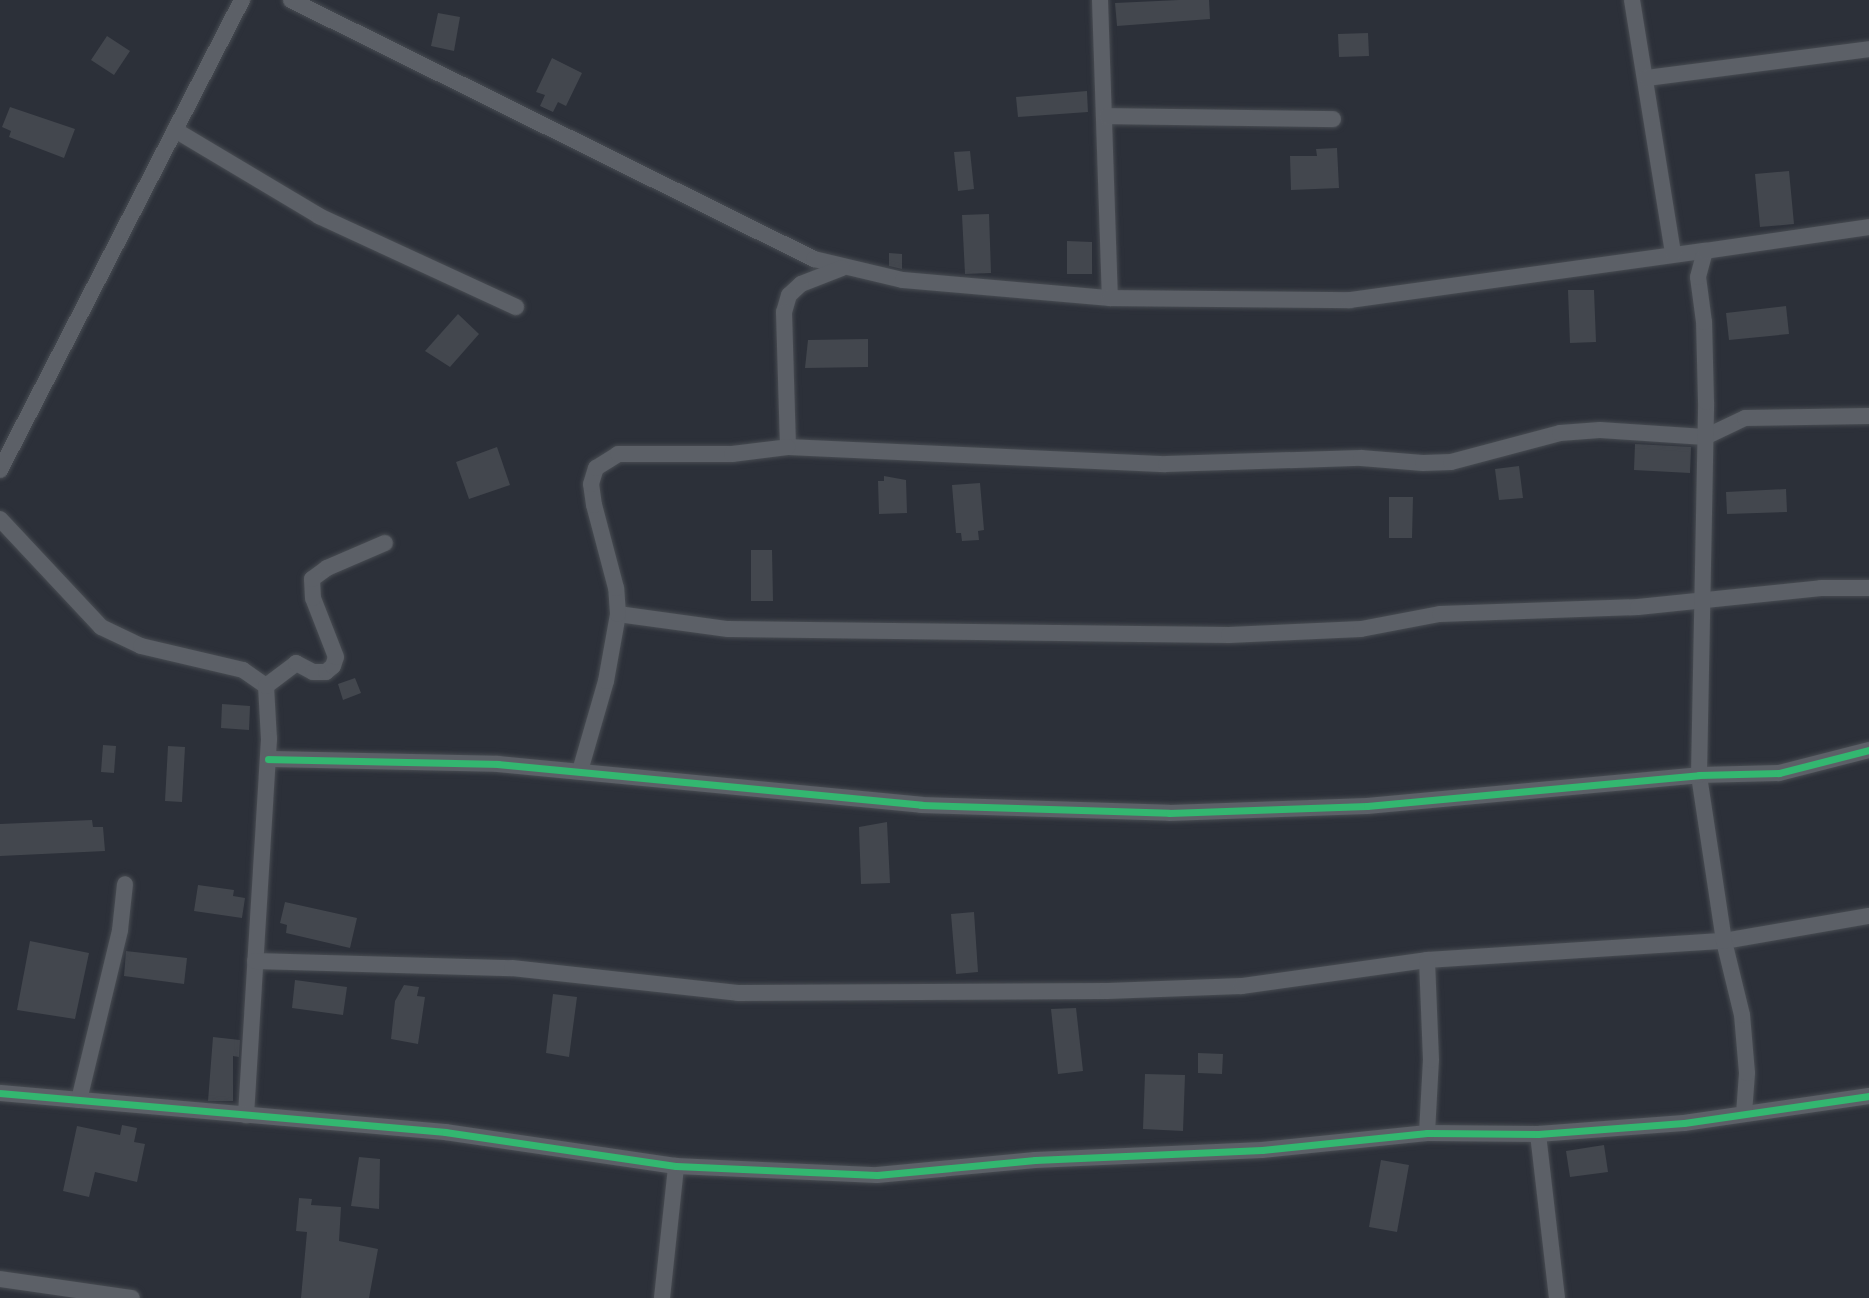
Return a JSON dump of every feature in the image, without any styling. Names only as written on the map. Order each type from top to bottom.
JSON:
[{"type":"street","points":[[0,470],[242,0]]},
{"type":"street","points":[[291,0],[814,259],[842,268],[903,280],[1110,298],[1350,300],[1869,227]]},
{"type":"street","points":[[1100,0],[1107,116],[1110,298]]},
{"type":"street","points":[[1632,0],[1647,78],[1673,254]]},
{"type":"street","points":[[1647,78],[1869,50]]},
{"type":"street","points":[[1107,116],[1333,119]]},
{"type":"street","points":[[175,130],[319,216],[516,307]]},
{"type":"street","points":[[1705,251],[1698,277],[1704,322],[1705,437],[1699,775],[1724,941],[1742,1015],[1746,1073],[1744,1114]]},
{"type":"street","points":[[788,447],[784,312],[789,295],[801,284],[842,268]]},
{"type":"street","points":[[580,771],[606,681],[618,614],[591,484],[596,468],[606,458],[634,453],[732,454],[788,447],[1166,464],[1361,458],[1423,463],[1451,461],[1560,433],[1600,430],[1705,437],[1745,418],[1869,416]]},
{"type":"street","points":[[0,519],[101,627],[141,646],[243,670],[266,686],[271,701],[246,1115]]},
{"type":"street","points":[[266,686],[296,663],[313,672],[326,672],[333,666],[336,657],[313,598],[312,579],[327,568],[385,542]]},
{"type":"street","points":[[618,614],[728,629],[1229,635],[1361,629],[1440,614],[1700,604],[1783,591],[1869,588]]},
{"type":"street","points":[[268,759],[498,764],[921,805],[1156,813],[1367,806],[1699,775],[1779,773],[1869,750]]},
{"type":"street","points":[[79,1100],[120,929],[125,884]]},
{"type":"street","points":[[255,961],[512,968],[751,993],[1242,986],[1427,960],[1724,941],[1869,916]]},
{"type":"street","points":[[1427,960],[1431,1060],[1427,1133]]},
{"type":"street","points":[[0,1093],[446,1132],[676,1166],[877,1175],[1035,1160],[1262,1150],[1427,1133],[1538,1134],[1744,1114],[1869,1096]]},
{"type":"street","points":[[1538,1134],[1557,1298]]},
{"type":"street","points":[[662,1298],[676,1166]]},
{"type":"street","points":[[0,1279],[132,1298]]},
{"type":"building","points":[[1209,0],[1210,19],[1117,26],[1115,3]]},
{"type":"building","points":[[438,13],[460,17],[454,51],[431,46]]},
{"type":"building","points":[[1368,33],[1369,56],[1339,57],[1338,34]]},
{"type":"building","points":[[107,36],[130,51],[114,75],[91,60]]},
{"type":"building","points":[[552,58],[582,73],[566,106],[558,102],[553,112],[540,106],[545,95],[536,92]]},
{"type":"building","points":[[1087,91],[1088,112],[1018,117],[1016,97]]},
{"type":"building","points":[[10,107],[75,129],[64,158],[9,137],[11,131],[2,127]]},
{"type":"building","points":[[1337,148],[1339,188],[1291,190],[1290,156],[1317,156],[1316,149]]},
{"type":"building","points":[[970,151],[974,189],[958,191],[954,152]]},
{"type":"building","points":[[1789,171],[1794,224],[1760,227],[1755,174]]},
{"type":"building","points":[[989,214],[991,273],[965,274],[962,215]]},
{"type":"building","points":[[1067,241],[1092,242],[1092,274],[1067,274]]},
{"type":"building","points":[[889,253],[902,254],[902,269],[889,266]]},
{"type":"building","points":[[1568,290],[1594,290],[1596,342],[1570,343]]},
{"type":"building","points":[[1786,306],[1789,334],[1729,340],[1726,313]]},
{"type":"building","points":[[458,314],[479,334],[450,367],[425,351]]},
{"type":"building","points":[[868,339],[868,367],[805,368],[808,340]]},
{"type":"building","points":[[1635,444],[1691,447],[1690,473],[1634,470]]},
{"type":"building","points":[[497,447],[510,485],[469,499],[456,462]]},
{"type":"building","points":[[1519,466],[1523,498],[1499,500],[1495,469]]},
{"type":"building","points":[[884,476],[906,480],[907,513],[879,514],[878,481],[884,481]]},
{"type":"building","points":[[980,483],[984,530],[978,531],[979,540],[962,541],[961,533],[956,533],[952,485]]},
{"type":"building","points":[[1786,489],[1787,512],[1727,514],[1726,492]]},
{"type":"building","points":[[1389,497],[1413,497],[1412,538],[1389,538]]},
{"type":"building","points":[[751,550],[772,550],[773,601],[751,601]]},
{"type":"building","points":[[355,678],[361,693],[343,700],[338,684]]},
{"type":"building","points":[[222,704],[250,706],[249,730],[221,728]]},
{"type":"building","points":[[103,745],[116,746],[114,773],[101,772]]},
{"type":"building","points":[[168,746],[185,747],[182,802],[165,801]]},
{"type":"building","points":[[92,820],[93,827],[103,827],[105,851],[0,856],[0,824]]},
{"type":"building","points":[[887,822],[890,883],[861,884],[859,827]]},
{"type":"building","points":[[198,885],[234,890],[233,896],[245,898],[242,918],[194,911]]},
{"type":"building","points":[[285,902],[357,918],[350,948],[286,933],[287,925],[280,923]]},
{"type":"building","points":[[974,912],[978,972],[956,974],[951,914]]},
{"type":"building","points":[[30,941],[89,953],[75,1019],[17,1010]]},
{"type":"building","points":[[126,951],[187,958],[184,984],[124,976]]},
{"type":"building","points":[[295,980],[347,987],[343,1015],[292,1008]]},
{"type":"building","points":[[404,985],[419,987],[417,996],[425,997],[418,1044],[391,1039],[395,1001]]},
{"type":"building","points":[[553,994],[577,997],[569,1057],[546,1053]]},
{"type":"building","points":[[1076,1008],[1083,1071],[1058,1074],[1051,1009]]},
{"type":"building","points":[[213,1037],[240,1040],[239,1057],[233,1056],[233,1101],[208,1101]]},
{"type":"building","points":[[1198,1053],[1223,1054],[1222,1074],[1198,1073]]},
{"type":"building","points":[[1145,1074],[1185,1075],[1183,1131],[1143,1129]]},
{"type":"building","points":[[122,1125],[137,1128],[134,1142],[145,1144],[137,1182],[95,1172],[89,1197],[63,1191],[77,1126],[120,1135]]},
{"type":"building","points":[[1604,1145],[1608,1172],[1570,1177],[1566,1151]]},
{"type":"building","points":[[359,1157],[380,1159],[379,1209],[351,1206]]},
{"type":"building","points":[[1381,1160],[1409,1165],[1397,1232],[1369,1227]]},
{"type":"building","points":[[299,1198],[312,1199],[311,1205],[341,1207],[339,1241],[378,1249],[369,1298],[301,1298],[307,1232],[296,1231]]},
{"type":"cycle path","points":[[268,759],[498,764],[921,805],[1169,813],[1367,806],[1699,775],[1779,773],[1869,750]]},
{"type":"cycle path","points":[[0,1093],[445,1132],[676,1166],[877,1175],[1035,1160],[1262,1150],[1427,1133],[1538,1134],[1684,1123],[1869,1096]]}]
